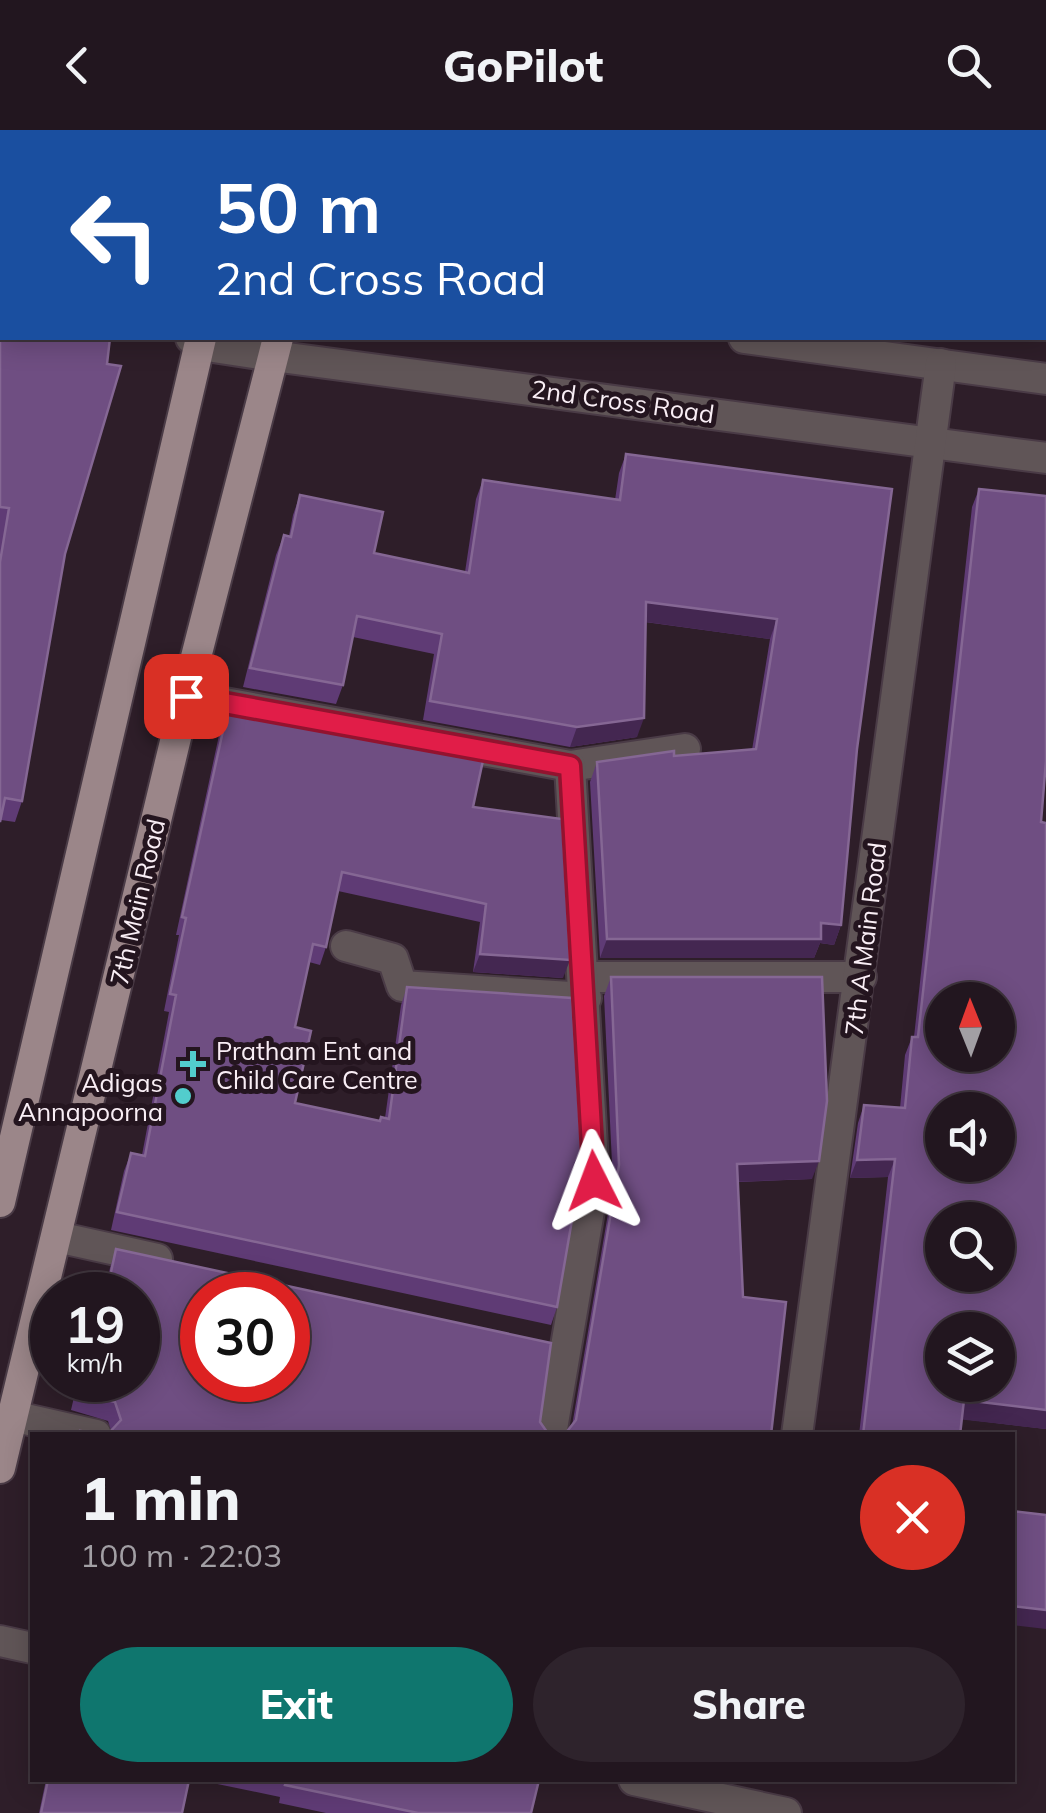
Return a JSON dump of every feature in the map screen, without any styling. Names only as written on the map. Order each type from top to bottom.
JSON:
[{"type":"main road","points":[[0,1202],[197,340]]},
{"type":"main road","name":"7th Main Road","points":[[0,1468],[186,696],[275,346]]},
{"type":"street","name":"2nd Cross Road","points":[[197,340],[275,346],[1046,458]]},
{"type":"street","points":[[759,340],[1046,379]]},
{"type":"street","name":"7th A Main Road","points":[[797,1432],[940,364]]},
{"type":"street","points":[[186,696],[570,766],[685,749]]},
{"type":"street","points":[[551,1432],[555,1345],[594,1181],[586,988],[570,766]]},
{"type":"street","points":[[346,946],[393,959],[402,986],[586,988],[860,976]]},
{"type":"street","points":[[57,1237],[194,1267]]},
{"type":"street","points":[[12,1416],[83,1432]]},
{"type":"street","points":[[0,1641],[30,1648]]},
{"type":"street","points":[[646,1782],[747,1799],[786,1813]]},
{"type":"building","points":[[0,340],[110,340],[107,364],[121,366],[65,554],[22,801],[5,798],[0,822],[0,562],[9,508],[0,507]]},
{"type":"building","points":[[626,454],[892,489],[857,749],[841,925],[821,923],[821,939],[607,939],[597,762],[674,751],[674,756],[756,749],[777,619],[646,602],[644,718],[577,727],[430,701],[442,634],[357,616],[343,685],[250,668],[284,535],[291,537],[300,495],[383,512],[374,553],[469,573],[483,480],[620,500]]},
{"type":"building","points":[[979,489],[1046,496],[1046,761],[1041,822],[1046,823],[1046,1410],[980,1402],[1015,1402],[1015,1312],[925,1312],[925,1402],[964,1402],[960,1432],[863,1432],[895,1159],[857,1160],[864,1105],[905,1108],[912,1037],[918,1037]]},
{"type":"building","points":[[242,706],[485,751],[473,807],[562,819],[570,960],[480,954],[486,904],[342,872],[326,947],[313,944],[295,1027],[311,1031],[295,1103],[380,1121],[381,1117],[389,1119],[407,987],[572,998],[582,1162],[557,1307],[117,1212],[131,1153],[145,1156],[176,995],[170,994],[186,918],[182,917],[228,708],[241,711]]},
{"type":"building","points":[[611,977],[822,977],[827,1101],[819,1161],[737,1164],[743,1297],[786,1302],[771,1432],[567,1432],[576,1420],[619,1165]]},
{"type":"building","points":[[116,1249],[222,1272],[180,1272],[180,1402],[310,1402],[310,1291],[551,1343],[540,1422],[547,1432],[110,1432],[121,1420],[115,1402],[160,1402],[160,1272],[111,1272]]},
{"type":"building","points":[[1015,1511],[1046,1515],[1046,1610],[1015,1606]]},
{"type":"building","points":[[48,1782],[189,1782],[182,1813],[41,1813]]},
{"type":"building","points":[[539,1782],[531,1813],[418,1813],[285,1785]]},
{"type":"place","name":"Pratham Ent and Child Care Centre","points":[[193,1064]]},
{"type":"place","name":"Adigas Annapoorna","points":[[183,1096]]},
{"type":"route","points":[[186,696],[570,766],[586,977],[594,1181]]}]
